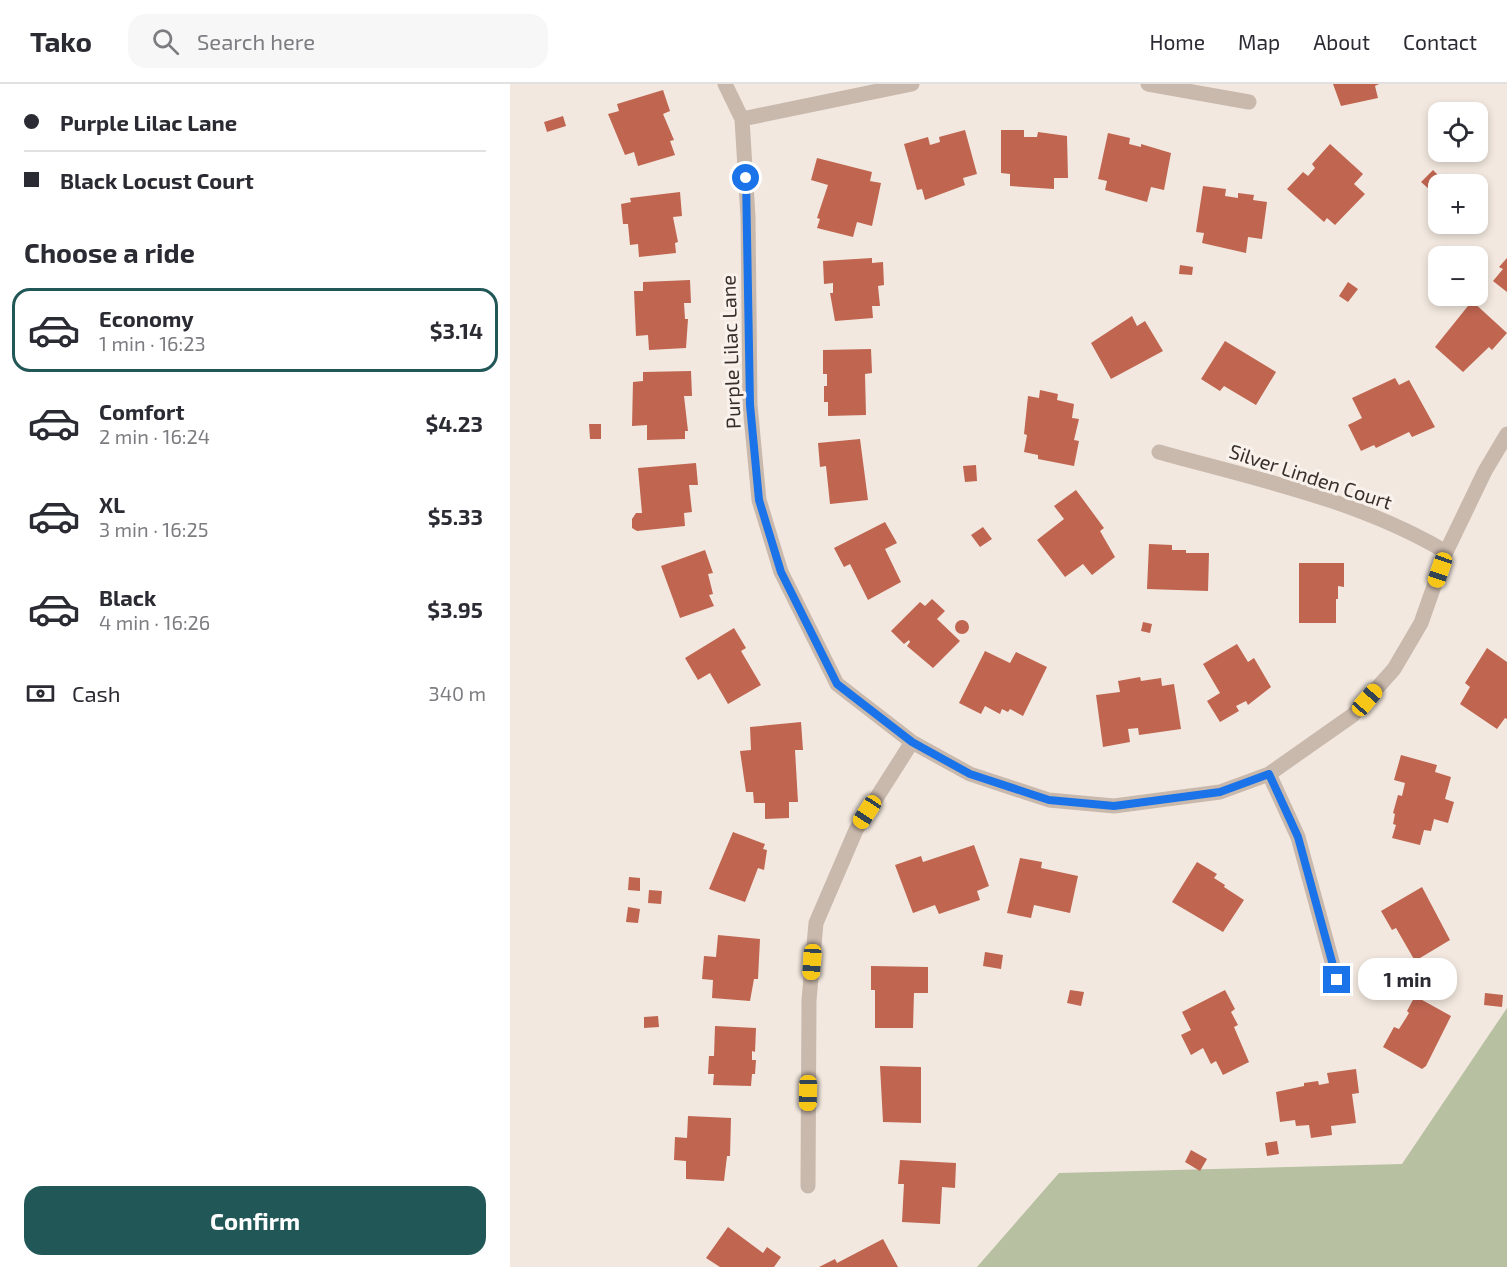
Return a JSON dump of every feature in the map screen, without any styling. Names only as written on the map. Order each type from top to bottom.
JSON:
[{"type":"street","name":"Purple Lilac Lane","points":[[725,84],[742,119],[748,217],[750,405],[759,500],[781,572],[837,684],[912,742],[970,774],[1049,800],[1114,806],[1220,792],[1269,774],[1353,715],[1394,669],[1421,623],[1446,552],[1485,471],[1507,434]]},
{"type":"street","points":[[742,119],[912,84]]},
{"type":"street","points":[[1148,84],[1249,102]]},
{"type":"street","name":"Silver Linden Court","points":[[1159,452],[1318,496],[1408,530],[1446,552]]},
{"type":"street","points":[[808,1186],[809,1000],[816,923],[856,830],[912,742]]},
{"type":"street","points":[[1269,774],[1298,837],[1337,980]]},
{"type":"green space","points":[[1507,1008],[1507,1267],[977,1267],[1059,1173],[1402,1164]]},
{"type":"building","points":[[1333,84],[1379,84],[1375,86],[1378,98],[1341,106]]},
{"type":"building","points":[[663,90],[670,111],[663,114],[674,140],[670,141],[675,155],[638,166],[634,152],[625,155],[608,114],[619,111],[617,104]]},
{"type":"building","points":[[563,116],[566,126],[547,132],[544,122]]},
{"type":"building","points":[[965,130],[977,174],[963,178],[965,185],[925,200],[922,189],[917,190],[904,144],[928,137],[930,145],[940,142],[939,137]]},
{"type":"building","points":[[1001,130],[1024,130],[1024,137],[1037,137],[1038,132],[1067,136],[1068,178],[1054,178],[1054,189],[1010,186],[1010,174],[1001,173]]},
{"type":"building","points":[[1108,133],[1130,138],[1129,144],[1141,147],[1141,144],[1171,153],[1164,190],[1151,187],[1147,202],[1105,190],[1107,181],[1098,179]]},
{"type":"building","points":[[1330,144],[1363,174],[1354,184],[1365,194],[1335,225],[1327,218],[1324,222],[1287,189],[1303,172],[1308,176],[1315,168],[1312,164]]},
{"type":"building","points":[[817,158],[872,172],[870,181],[881,183],[872,226],[857,222],[853,237],[817,228],[820,219],[817,218],[828,185],[811,180]]},
{"type":"building","points":[[1428,175],[1428,188],[1421,182]]},
{"type":"building","points":[[1203,186],[1226,189],[1225,196],[1238,198],[1238,193],[1254,195],[1253,200],[1267,202],[1262,239],[1248,237],[1246,253],[1202,243],[1204,233],[1196,232]]},
{"type":"building","points":[[680,192],[682,216],[673,217],[678,242],[675,243],[676,253],[639,257],[638,244],[630,245],[628,224],[623,224],[621,204],[631,202],[630,198]]},
{"type":"building","points":[[872,258],[872,263],[883,262],[884,285],[878,286],[880,306],[872,306],[873,318],[835,321],[830,293],[833,293],[833,283],[824,284],[823,261]]},
{"type":"building","points":[[1507,258],[1507,292],[1493,281],[1503,269],[1499,267]]},
{"type":"building","points":[[1180,265],[1193,267],[1192,275],[1179,274]]},
{"type":"building","points":[[690,280],[691,303],[684,303],[685,319],[688,319],[686,348],[649,350],[648,335],[636,336],[634,291],[643,291],[643,282]]},
{"type":"building","points":[[1348,282],[1358,289],[1348,302],[1339,296]]},
{"type":"building","points":[[1468,306],[1477,306],[1507,333],[1492,350],[1489,347],[1463,372],[1435,347]]},
{"type":"building","points":[[1132,316],[1137,326],[1145,321],[1163,351],[1111,379],[1091,343]]},
{"type":"building","points":[[1225,341],[1276,372],[1256,405],[1224,386],[1220,391],[1201,379]]},
{"type":"building","points":[[871,349],[872,373],[865,374],[866,415],[828,416],[828,402],[824,402],[827,374],[823,374],[823,350]]},
{"type":"building","points":[[691,371],[692,396],[684,396],[688,431],[685,431],[685,439],[647,440],[647,425],[632,426],[633,382],[643,381],[643,372]]},
{"type":"building","points":[[1395,378],[1399,385],[1409,380],[1435,427],[1412,437],[1409,432],[1376,448],[1374,445],[1361,451],[1348,425],[1362,418],[1352,398]]},
{"type":"building","points":[[1040,390],[1058,394],[1057,400],[1074,404],[1072,418],[1079,419],[1074,440],[1079,441],[1074,466],[1038,459],[1038,455],[1024,452],[1028,396],[1039,398]]},
{"type":"building","points":[[589,424],[601,424],[601,439],[590,439]]},
{"type":"building","points":[[860,439],[868,500],[830,504],[826,466],[820,467],[818,443]]},
{"type":"building","points":[[696,463],[698,485],[689,485],[692,512],[684,513],[685,526],[637,531],[632,528],[632,519],[636,513],[642,513],[638,468]]},
{"type":"building","points":[[976,465],[977,481],[965,482],[963,466]]},
{"type":"building","points":[[1076,490],[1104,528],[1100,531],[1115,557],[1092,575],[1083,564],[1065,577],[1037,540],[1064,519],[1054,506]]},
{"type":"building","points":[[885,522],[897,543],[885,549],[901,582],[868,600],[850,564],[844,567],[834,548]]},
{"type":"building","points":[[983,527],[992,539],[980,547],[971,535]]},
{"type":"building","points":[[1149,544],[1172,545],[1172,550],[1186,550],[1186,553],[1209,553],[1208,591],[1147,589]]},
{"type":"building","points":[[705,550],[713,573],[708,574],[713,594],[709,595],[714,606],[680,618],[661,566]]},
{"type":"building","points":[[1299,563],[1344,563],[1344,587],[1338,586],[1338,599],[1336,599],[1336,623],[1299,623]]},
{"type":"building","points":[[932,599],[945,611],[937,619],[960,641],[933,668],[907,646],[909,640],[904,644],[891,631],[920,602],[925,606]]},
{"type":"building","points":[[959,620],[965,620],[969,627],[965,634],[959,634],[955,630],[955,624]]},
{"type":"building","points":[[1143,622],[1152,624],[1150,633],[1141,631]]},
{"type":"building","points":[[734,628],[746,648],[741,651],[761,685],[728,704],[710,673],[698,680],[685,658]]},
{"type":"building","points":[[1237,644],[1248,662],[1254,658],[1271,687],[1248,705],[1246,701],[1236,706],[1239,711],[1220,722],[1207,701],[1220,693],[1203,664]]},
{"type":"building","points":[[1487,648],[1507,662],[1507,719],[1505,718],[1497,729],[1460,704],[1470,687],[1465,683]]},
{"type":"building","points":[[985,651],[1010,663],[1016,652],[1047,667],[1023,716],[1010,709],[1008,712],[1002,709],[1000,714],[985,706],[981,714],[959,703]]},
{"type":"building","points":[[1140,677],[1141,681],[1161,678],[1162,686],[1174,684],[1181,729],[1139,735],[1138,728],[1128,729],[1130,742],[1103,747],[1096,695],[1120,692],[1118,681]]},
{"type":"building","points":[[801,722],[803,750],[795,750],[798,802],[789,802],[789,818],[765,819],[765,803],[754,803],[753,792],[746,792],[740,751],[751,750],[750,727]]},
{"type":"building","points":[[1401,755],[1437,765],[1435,772],[1451,777],[1445,799],[1454,802],[1448,823],[1434,819],[1431,831],[1424,830],[1420,845],[1392,838],[1396,825],[1393,824],[1395,814],[1393,813],[1398,795],[1402,796],[1405,783],[1394,780]]},
{"type":"building","points":[[733,832],[765,844],[763,849],[767,850],[764,870],[758,868],[745,902],[709,889]]},
{"type":"building","points":[[974,845],[989,886],[977,891],[980,900],[939,914],[935,905],[913,913],[895,865],[921,856],[923,862]]},
{"type":"building","points":[[1020,858],[1042,862],[1041,868],[1078,876],[1070,913],[1034,905],[1031,918],[1007,913]]},
{"type":"building","points":[[1197,862],[1217,874],[1214,878],[1244,900],[1223,932],[1172,902]]},
{"type":"building","points":[[629,877],[640,878],[640,891],[628,890]]},
{"type":"building","points":[[1422,887],[1450,940],[1415,961],[1396,928],[1392,930],[1381,911]]},
{"type":"building","points":[[649,890],[662,891],[661,904],[648,903]]},
{"type":"building","points":[[628,907],[640,909],[638,923],[626,922]]},
{"type":"building","points":[[718,935],[760,939],[758,979],[754,979],[750,1001],[712,998],[713,980],[702,979],[704,956],[716,957]]},
{"type":"building","points":[[985,952],[1003,955],[1001,969],[983,966]]},
{"type":"building","points":[[871,966],[928,967],[928,993],[914,993],[913,1028],[875,1028],[875,990],[871,990]]},
{"type":"building","points":[[1070,990],[1084,992],[1081,1006],[1067,1003]]},
{"type":"building","points":[[1225,990],[1235,1009],[1231,1012],[1238,1025],[1234,1027],[1249,1062],[1223,1075],[1216,1061],[1211,1064],[1203,1048],[1191,1055],[1181,1035],[1191,1030],[1182,1012]]},
{"type":"building","points":[[1485,993],[1503,995],[1502,1007],[1484,1005]]},
{"type":"building","points":[[1415,996],[1451,1016],[1426,1066],[1422,1069],[1383,1047],[1394,1027],[1399,1029],[1406,1018]]},
{"type":"building","points":[[658,1016],[659,1027],[644,1028],[644,1017]]},
{"type":"building","points":[[715,1026],[756,1028],[755,1052],[752,1051],[752,1060],[756,1060],[755,1074],[752,1074],[751,1086],[713,1085],[714,1074],[708,1074],[709,1056],[714,1056]]},
{"type":"building","points":[[880,1066],[921,1067],[921,1123],[883,1122]]},
{"type":"building","points":[[1356,1069],[1359,1093],[1352,1094],[1356,1123],[1331,1126],[1332,1135],[1311,1138],[1309,1125],[1296,1126],[1295,1120],[1280,1122],[1276,1092],[1304,1086],[1304,1083],[1318,1081],[1319,1085],[1329,1083],[1327,1073]]},
{"type":"building","points":[[688,1116],[731,1118],[730,1156],[727,1156],[724,1181],[686,1179],[686,1161],[674,1160],[675,1137],[687,1138]]},
{"type":"building","points":[[1277,1141],[1279,1154],[1267,1156],[1265,1143]]},
{"type":"building","points":[[1191,1150],[1207,1159],[1200,1171],[1185,1162]]},
{"type":"building","points":[[900,1160],[956,1163],[955,1188],[942,1187],[940,1224],[902,1222],[904,1184],[898,1184]]},
{"type":"building","points":[[728,1227],[763,1253],[767,1247],[781,1257],[774,1267],[720,1267],[706,1258]]},
{"type":"building","points":[[883,1239],[898,1267],[819,1267],[835,1259],[837,1263]]},
{"type":"route","points":[[746,178],[750,405],[759,500],[781,572],[837,684],[912,742],[970,774],[1049,800],[1114,806],[1220,792],[1269,774],[1298,837],[1337,980]]}]
